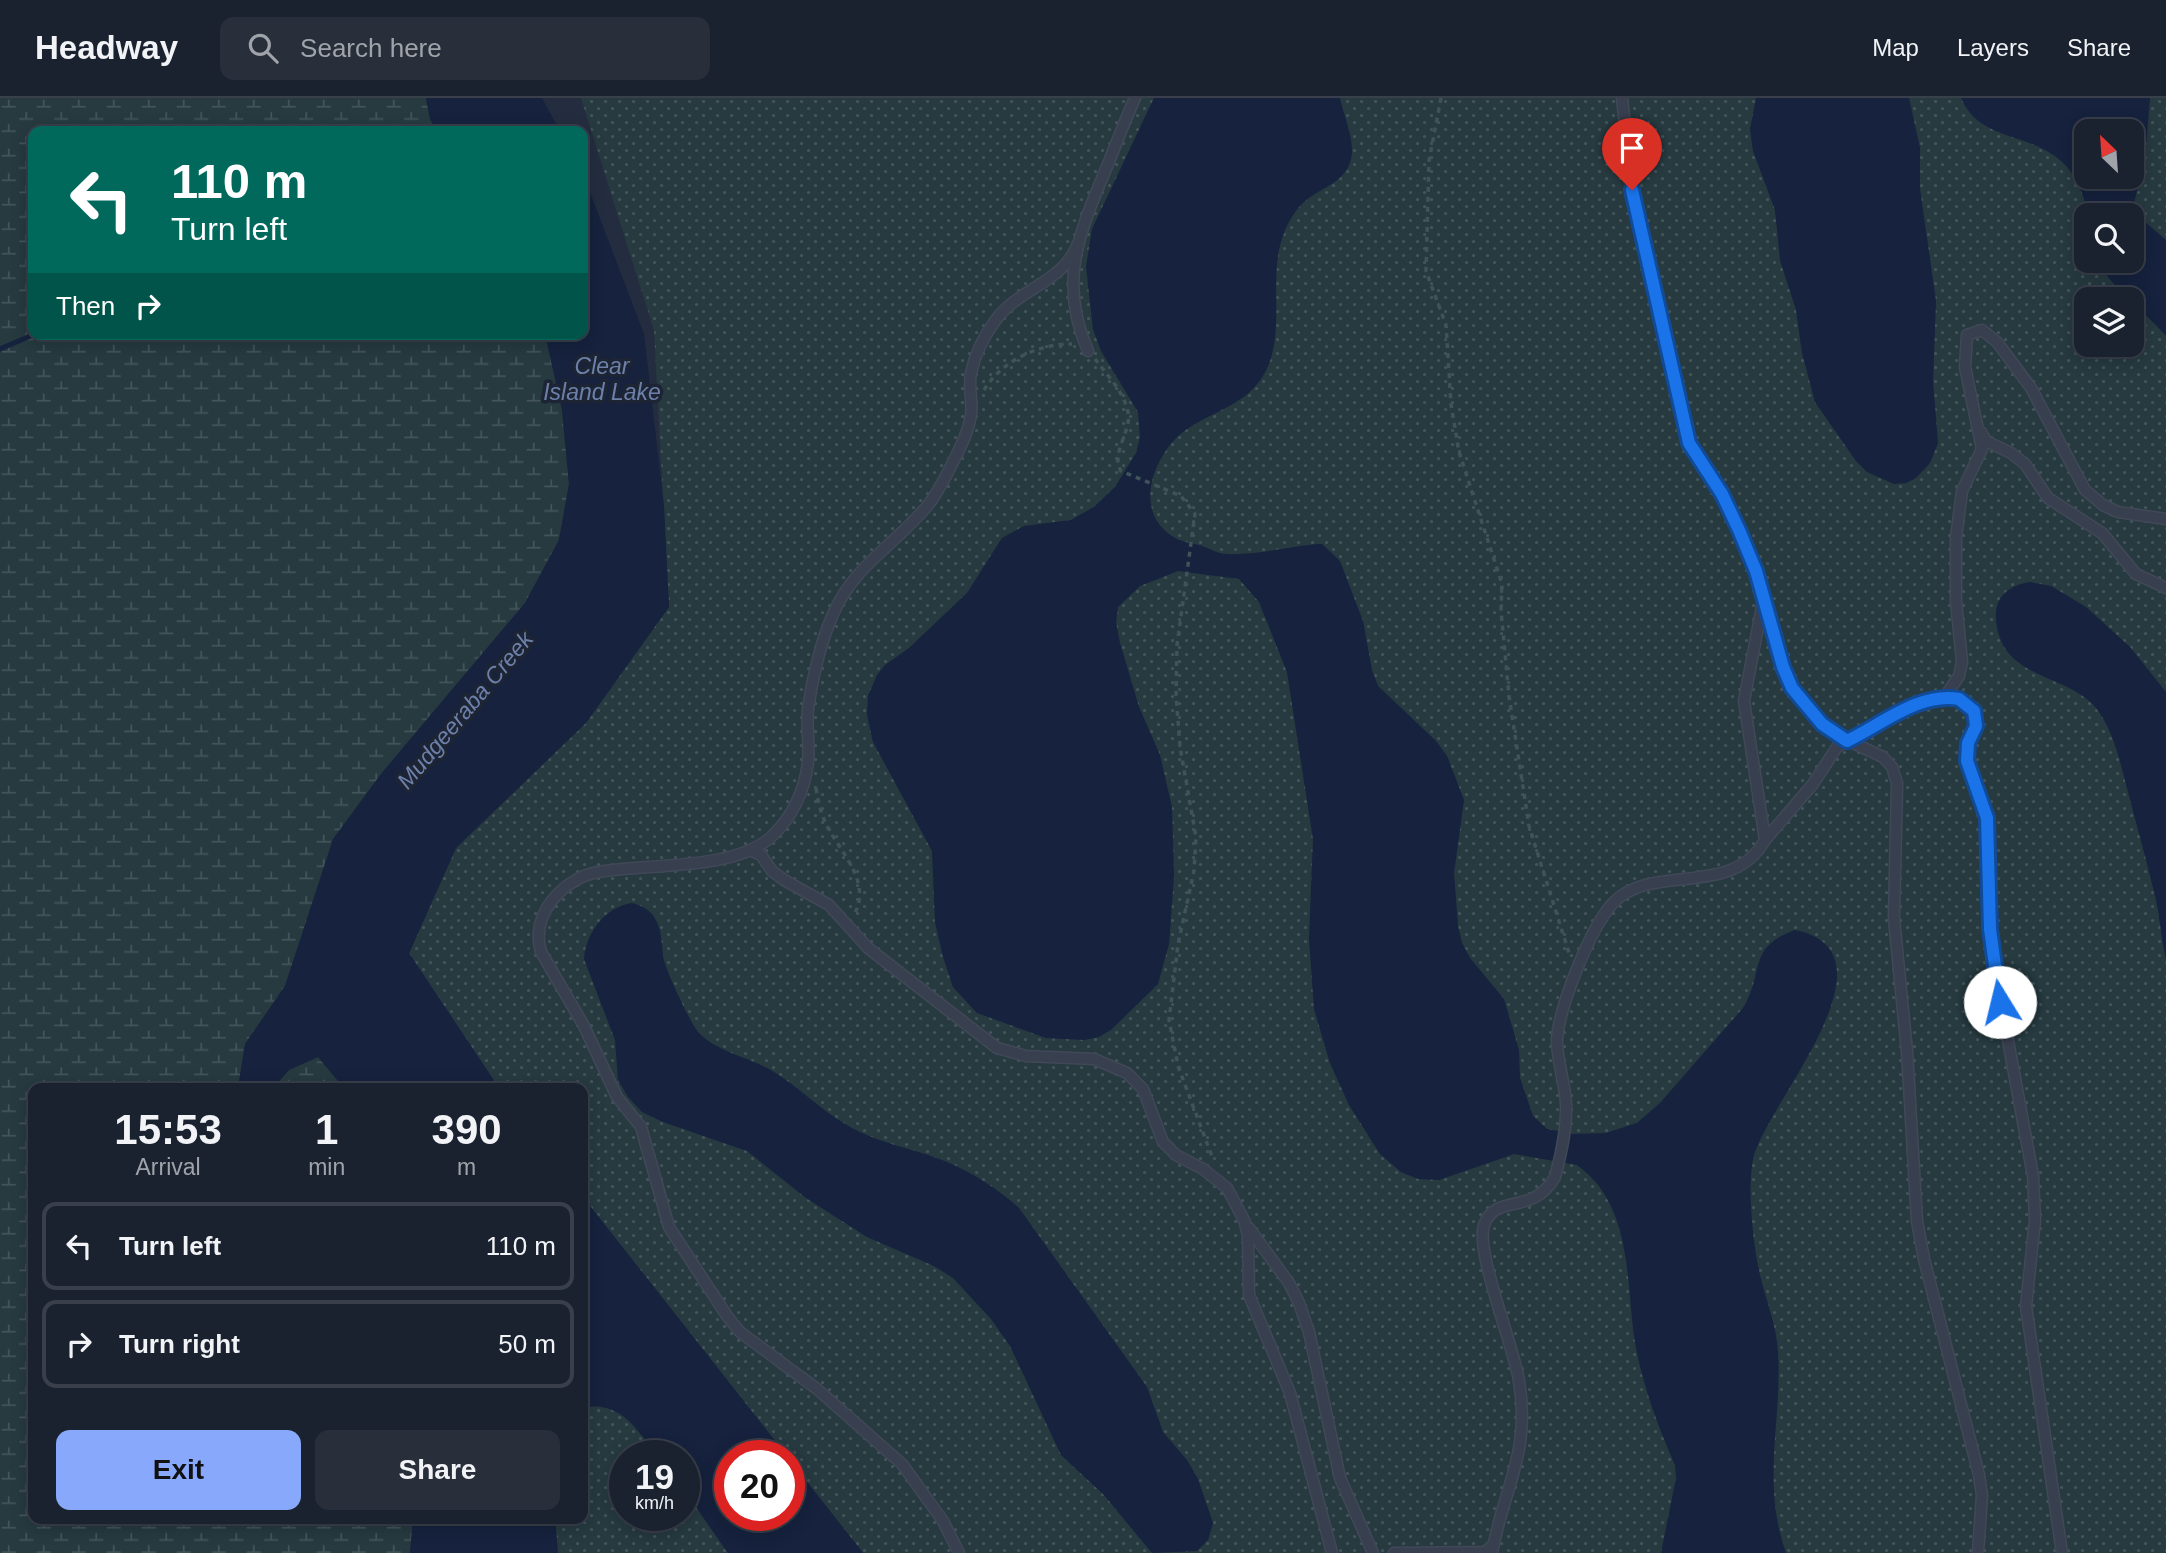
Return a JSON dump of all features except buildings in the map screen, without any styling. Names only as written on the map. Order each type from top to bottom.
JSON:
[{"type":"lane","points":[[959,1553],[943,1521],[902,1464],[817,1388],[790,1372],[740,1332],[727,1317],[669,1227],[640,1127],[617,1097],[584,1026],[541,952],[537,939],[538,924],[547,905],[570,884],[596,872],[722,860],[750,850],[770,838],[787,820],[796,804],[808,763],[808,709],[834,612],[853,579],[875,554],[927,506],[960,448],[971,414],[970,375],[990,327],[1018,296],[1064,269],[1073,258],[1089,208],[1135,98]]},
{"type":"lane","points":[[1622,98],[1634,200],[1658,294],[1689,443],[1722,494],[1756,571],[1783,667],[1792,688],[1822,724],[1847,741],[1868,748],[1883,757],[1892,767],[1897,783],[1894,919],[1907,1051],[1917,1221],[1979,1475],[1982,1495],[1978,1553]]},
{"type":"lane","points":[[1078,243],[1072,279],[1072,301],[1088,351]]},
{"type":"lane","points":[[1944,698],[1959,676],[1962,662],[1956,601],[1956,538],[1962,491],[1982,449],[1965,367],[1965,342],[1968,335],[1982,330],[1997,342],[2031,388],[2085,489],[2103,505],[2118,512],[2166,519]]},
{"type":"lane","points":[[1974,410],[1986,441],[2025,464],[2048,498],[2102,533],[2136,573],[2166,588]]},
{"type":"lane","points":[[1978,458],[1991,450],[2004,450]]},
{"type":"lane","points":[[1763,596],[1744,701],[1765,841]]},
{"type":"lane","points":[[1394,1553],[1480,1553],[1492,1549],[1520,1458],[1523,1408],[1510,1342],[1486,1258],[1483,1228],[1499,1208],[1533,1200],[1542,1195],[1555,1177],[1566,1105],[1557,1038],[1576,974],[1591,937],[1614,902],[1643,886],[1711,877],[1739,864],[1765,841],[1813,784],[1837,747],[1887,718],[1944,698],[1959,699],[1974,711],[1976,718],[1968,743],[1967,761],[1987,818],[1993,959],[2033,1176],[2035,1220],[2026,1306],[2062,1553]]},
{"type":"lane","points":[[750,850],[761,855],[772,871],[784,880],[829,905],[868,948],[996,1048],[1026,1056],[1094,1059],[1127,1073],[1143,1089],[1163,1142],[1176,1155],[1227,1188],[1245,1221],[1289,1283],[1309,1332],[1340,1478],[1374,1550]]},
{"type":"lane","points":[[1245,1221],[1250,1295],[1290,1393],[1332,1553]]},
{"type":"path","points":[[1441,98],[1429,161],[1426,271],[1446,325],[1451,404],[1459,452],[1502,584],[1509,696],[1529,826],[1557,925],[1576,974]]},
{"type":"path","points":[[971,414],[998,371],[1022,356],[1059,344],[1072,344],[1088,351],[1115,386],[1128,411],[1128,423],[1116,460],[1118,467],[1121,471],[1181,496],[1195,514],[1177,645],[1175,695],[1182,767],[1196,837],[1194,871],[1178,944],[1169,1020],[1178,1066],[1214,1162]]},
{"type":"path","points":[[814,778],[826,825],[860,888],[860,900],[846,926]]},
{"type":"green space","points":[[0,98],[426,98],[434,126],[28,126],[28,340],[546,340],[562,410],[569,484],[559,540],[525,603],[381,774],[334,839],[285,986],[245,1044],[239,1083],[28,1083],[28,1524],[413,1524],[410,1553],[0,1553]]},
{"type":"green space","points":[[581,98],[2166,98],[2166,1553],[863,1553],[805,1479],[805,1440],[774,1440],[588,1203],[588,1083],[496,1083],[409,954],[456,848],[669,607],[654,330]]},
{"type":"green space","points":[[318,1057],[340,1083],[277,1083],[289,1070]]},
{"type":"green space","points":[[596,1405],[624,1413],[645,1440],[609,1440],[609,1531],[700,1531],[700,1513],[728,1553],[558,1553],[555,1524],[588,1524],[588,1407]]},
{"type":"water","points":[[426,98],[542,98],[557,126],[434,126]]},
{"type":"water","points":[[1154,98],[1340,98],[1351,141],[1349,165],[1335,182],[1304,202],[1286,229],[1279,251],[1276,329],[1268,366],[1258,383],[1240,400],[1195,424],[1175,439],[1158,463],[1150,491],[1151,505],[1155,518],[1164,530],[1177,539],[1221,553],[1251,553],[1322,544],[1340,561],[1363,621],[1372,670],[1378,686],[1436,741],[1447,756],[1464,800],[1454,873],[1458,926],[1462,943],[1470,958],[1504,999],[1519,1050],[1520,1078],[1533,1116],[1547,1129],[1573,1134],[1606,1133],[1637,1123],[1660,1103],[1743,1008],[1754,984],[1763,953],[1780,937],[1795,930],[1825,944],[1837,968],[1833,999],[1819,1034],[1762,1135],[1751,1171],[1755,1248],[1777,1343],[1775,1502],[1786,1553],[1661,1553],[1676,1478],[1675,1465],[1652,1407],[1639,1363],[1628,1274],[1618,1225],[1609,1202],[1596,1182],[1577,1165],[1514,1154],[1439,1180],[1418,1179],[1401,1172],[1380,1154],[1349,1105],[1330,1063],[1314,1009],[1309,938],[1313,839],[1287,672],[1259,602],[1239,579],[1178,571],[1140,586],[1118,607],[1116,622],[1120,643],[1139,707],[1160,755],[1172,807],[1174,876],[1169,944],[1158,984],[1112,1029],[1099,1037],[1084,1040],[1046,1038],[977,1013],[953,987],[935,922],[932,851],[873,742],[867,715],[868,696],[877,675],[885,665],[909,648],[967,593],[1002,538],[1024,526],[1071,520],[1094,507],[1115,487],[1136,453],[1140,437],[1138,412],[1101,351],[1093,329],[1086,267],[1092,229]]},
{"type":"water","points":[[1756,98],[1909,98],[1920,148],[1920,189],[1936,301],[1933,381],[1938,443],[1930,463],[1916,478],[1906,483],[1894,484],[1867,472],[1856,461],[1815,402],[1802,353],[1796,310],[1780,260],[1775,210],[1753,151],[1750,129]]},
{"type":"water","points":[[1961,98],[2150,98],[2144,163],[2144,119],[2074,119],[2074,178],[2064,164],[2047,151],[1989,128],[1973,116]]},
{"type":"water","points":[[588,187],[644,334],[664,506],[669,607],[586,723],[456,848],[409,953],[496,1083],[340,1083],[318,1057],[289,1070],[277,1083],[239,1083],[245,1044],[285,986],[333,839],[381,774],[525,603],[559,540],[569,484],[562,410],[546,340],[588,340]]},
{"type":"water","points":[[2080,189],[2138,189],[2134,203],[2084,203]]},
{"type":"water","points":[[2144,221],[2166,240],[2166,336],[2144,313],[2144,287],[2117,287],[2105,273],[2144,273]]},
{"type":"water","points":[[2030,582],[2051,586],[2086,607],[2130,647],[2166,692],[2166,959],[2149,870],[2117,751],[2105,721],[2089,700],[2017,661],[2006,650],[1999,635],[1996,615],[2000,600],[2011,588]]},
{"type":"water","points":[[632,903],[654,916],[663,956],[673,983],[695,1028],[706,1039],[769,1069],[837,1119],[859,1131],[957,1166],[994,1188],[1019,1208],[1147,1387],[1163,1432],[1187,1460],[1198,1479],[1213,1523],[1208,1540],[1197,1551],[1152,1553],[1104,1495],[1061,1455],[1010,1346],[991,1319],[953,1278],[934,1266],[867,1237],[806,1198],[747,1151],[663,1122],[642,1112],[628,1097],[618,1080],[615,1040],[584,959],[593,931],[605,916],[622,905]]},
{"type":"water","points":[[588,1203],[774,1440],[714,1440],[714,1531],[805,1531],[805,1479],[863,1553],[728,1553],[700,1513],[700,1440],[645,1440],[627,1419],[608,1408],[588,1407]]},
{"type":"water","points":[[413,1524],[555,1524],[558,1553],[410,1553]]},
{"type":"waterway","points":[[0,349],[28,337]]},
{"type":"route","points":[[1632,190],[1658,294],[1689,443],[1722,494],[1739,530],[1756,571],[1783,667],[1792,688],[1822,724],[1847,741],[1887,718],[1949,697],[1959,699],[1974,711],[1976,726],[1966,752],[1970,773],[1987,818],[1990,929],[2000,1002]]},
{"type":"water label","name":"Clear Island Lake","points":[[602,379]]},
{"type":"water label","name":"Mudgeeraba Creek","points":[[465,710]]}]
